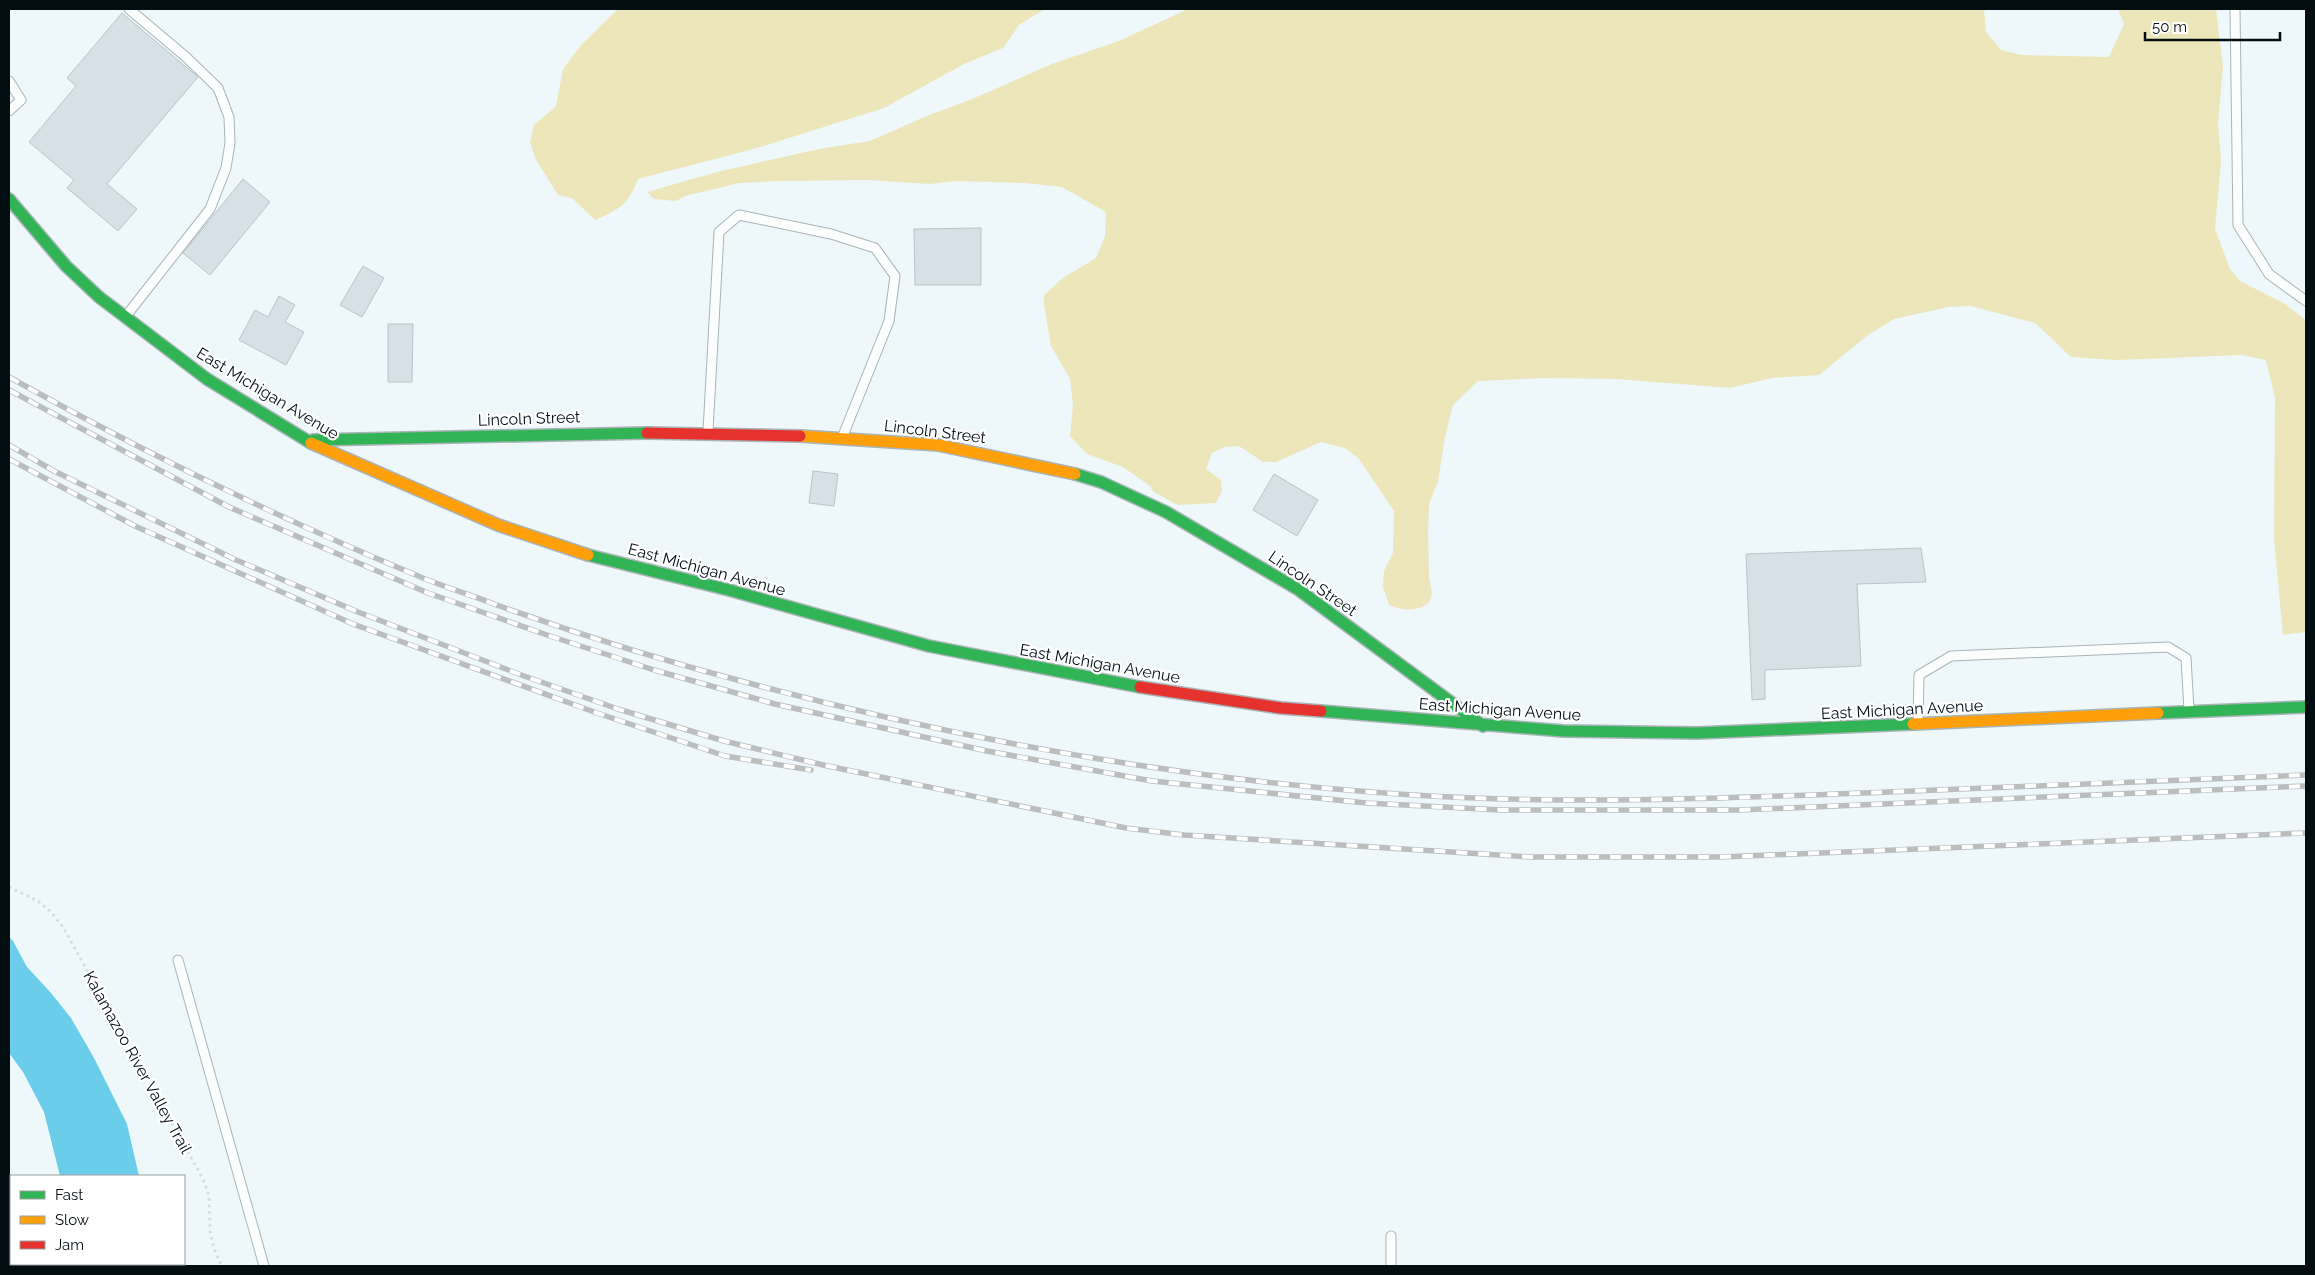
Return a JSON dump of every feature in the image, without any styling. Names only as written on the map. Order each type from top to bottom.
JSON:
[{"type":"street","name":"East Michigan Avenue","points":[[9,199],[66,266],[99,297],[207,378],[308,440],[418,492],[498,525],[582,553],[729,590],[929,646],[1166,692],[1281,708],[1483,726],[1563,731],[1697,733],[2189,711],[2306,708]]},
{"type":"street","name":"Lincoln Street","points":[[308,440],[608,432],[841,439],[938,445],[982,452],[1060,469],[1101,482],[1166,512],[1299,590],[1483,726]]},
{"type":"lane","points":[[125,317],[210,209],[226,168],[230,143],[229,117],[218,88],[192,62],[129,9]]},
{"type":"lane","points":[[2235,9],[2238,225],[2269,274],[2306,301]]},
{"type":"lane","points":[[9,81],[21,100],[9,112]]},
{"type":"lane","points":[[708,434],[719,232],[739,215],[831,234],[875,248],[895,276],[889,321],[841,439]]},
{"type":"lane","points":[[1918,724],[1919,675],[1951,656],[2168,647],[2186,658],[2189,711]]},
{"type":"lane","points":[[178,960],[264,1266]]},
{"type":"lane","points":[[1391,1236],[1391,1266]]},
{"type":"path","name":"Kalamazoo River Valley Trail","points":[[9,887],[38,901],[51,912],[63,927],[203,1179],[209,1196],[210,1231],[214,1249],[222,1266]]},
{"type":"shaded area","points":[[618,9],[1045,9],[1019,25],[1003,48],[964,64],[884,108],[757,148],[638,179],[631,195],[622,205],[611,213],[595,220],[572,198],[558,195],[535,158],[530,142],[534,125],[556,106],[563,69],[581,45]]},
{"type":"shaded area","points":[[1188,9],[1984,9],[1986,32],[2001,50],[2022,55],[2109,57],[2124,24],[2118,9],[2216,9],[2223,66],[2218,123],[2221,161],[2215,229],[2230,269],[2240,281],[2285,304],[2306,320],[2306,632],[2283,635],[2274,538],[2275,398],[2266,360],[2241,355],[2116,360],[2071,357],[2035,323],[1971,306],[1948,307],[1894,319],[1868,335],[1819,375],[1772,378],[1730,388],[1617,379],[1543,378],[1478,381],[1453,405],[1445,437],[1438,481],[1429,504],[1429,577],[1432,593],[1429,603],[1419,608],[1405,609],[1389,605],[1383,587],[1384,571],[1393,553],[1394,511],[1359,459],[1345,448],[1321,442],[1276,462],[1263,462],[1239,446],[1224,447],[1212,453],[1206,469],[1221,480],[1222,491],[1216,503],[1178,505],[1154,492],[1150,486],[1123,467],[1087,454],[1070,436],[1073,405],[1070,379],[1051,346],[1044,295],[1063,278],[1096,258],[1105,236],[1106,212],[1062,187],[1025,183],[956,181],[930,184],[868,180],[776,181],[739,183],[685,196],[676,201],[654,199],[647,192],[717,172],[819,149],[870,141],[1052,64],[1119,41]]},
{"type":"water","points":[[9,937],[27,967],[71,1018],[94,1058],[127,1124],[139,1175],[60,1175],[44,1112],[23,1072],[9,1053]]},
{"type":"water","points":[[68,1265],[169,1265],[169,1266]]},
{"type":"building","points":[[122,13],[198,77],[107,184],[137,209],[118,231],[67,188],[74,180],[29,142],[76,86],[67,78]]},
{"type":"building","points":[[243,179],[270,202],[210,275],[183,253]]},
{"type":"building","points":[[981,228],[981,285],[915,285],[914,229]]},
{"type":"building","points":[[363,266],[384,278],[362,317],[340,305]]},
{"type":"building","points":[[279,296],[295,305],[285,322],[304,332],[286,365],[239,340],[255,310],[268,317]]},
{"type":"building","points":[[388,324],[413,324],[412,382],[388,382]]},
{"type":"building","points":[[813,471],[838,474],[834,506],[809,503]]},
{"type":"building","points":[[1274,474],[1318,500],[1297,536],[1253,510]]},
{"type":"building","points":[[1921,548],[1926,582],[1857,584],[1861,666],[1765,670],[1765,699],[1752,700],[1746,554]]},
{"type":"railway","points":[[9,377],[159,457],[312,530],[425,579],[526,615],[624,648],[837,706],[1000,741],[1082,756],[1164,769],[1330,789],[1532,800],[1651,800],[2306,775]]},
{"type":"railway","points":[[9,390],[229,507],[428,593],[547,635],[654,670],[775,704],[987,751],[1152,781],[1366,803],[1501,810],[1740,810],[2306,786]]},
{"type":"railway","points":[[9,445],[54,471],[234,559],[358,612],[524,676],[618,709],[724,741],[823,765],[1126,828],[1184,835],[1531,857],[1721,857],[2306,833]]},
{"type":"railway","points":[[9,459],[135,526],[353,624],[597,713],[725,756],[811,770]]},
{"type":"traffic: fast","points":[[9,199],[66,266],[99,297],[207,379],[311,443]]},
{"type":"traffic: fast","points":[[313,440],[647,433]]},
{"type":"traffic: fast","points":[[1075,474],[1101,482],[1166,512],[1299,590],[1483,726]]},
{"type":"traffic: fast","points":[[588,555],[729,590],[929,646],[1140,687]]},
{"type":"traffic: fast","points":[[2158,713],[2306,707]]},
{"type":"traffic: fast","points":[[1321,711],[1563,731],[1697,733],[1913,724]]},
{"type":"traffic: slow","points":[[800,436],[938,445],[1075,474]]},
{"type":"traffic: slow","points":[[311,443],[498,525],[588,555]]},
{"type":"traffic: slow","points":[[1913,724],[2158,713]]},
{"type":"traffic: jam","points":[[647,433],[800,436]]},
{"type":"traffic: jam","points":[[1140,687],[1281,708],[1321,711]]}]
